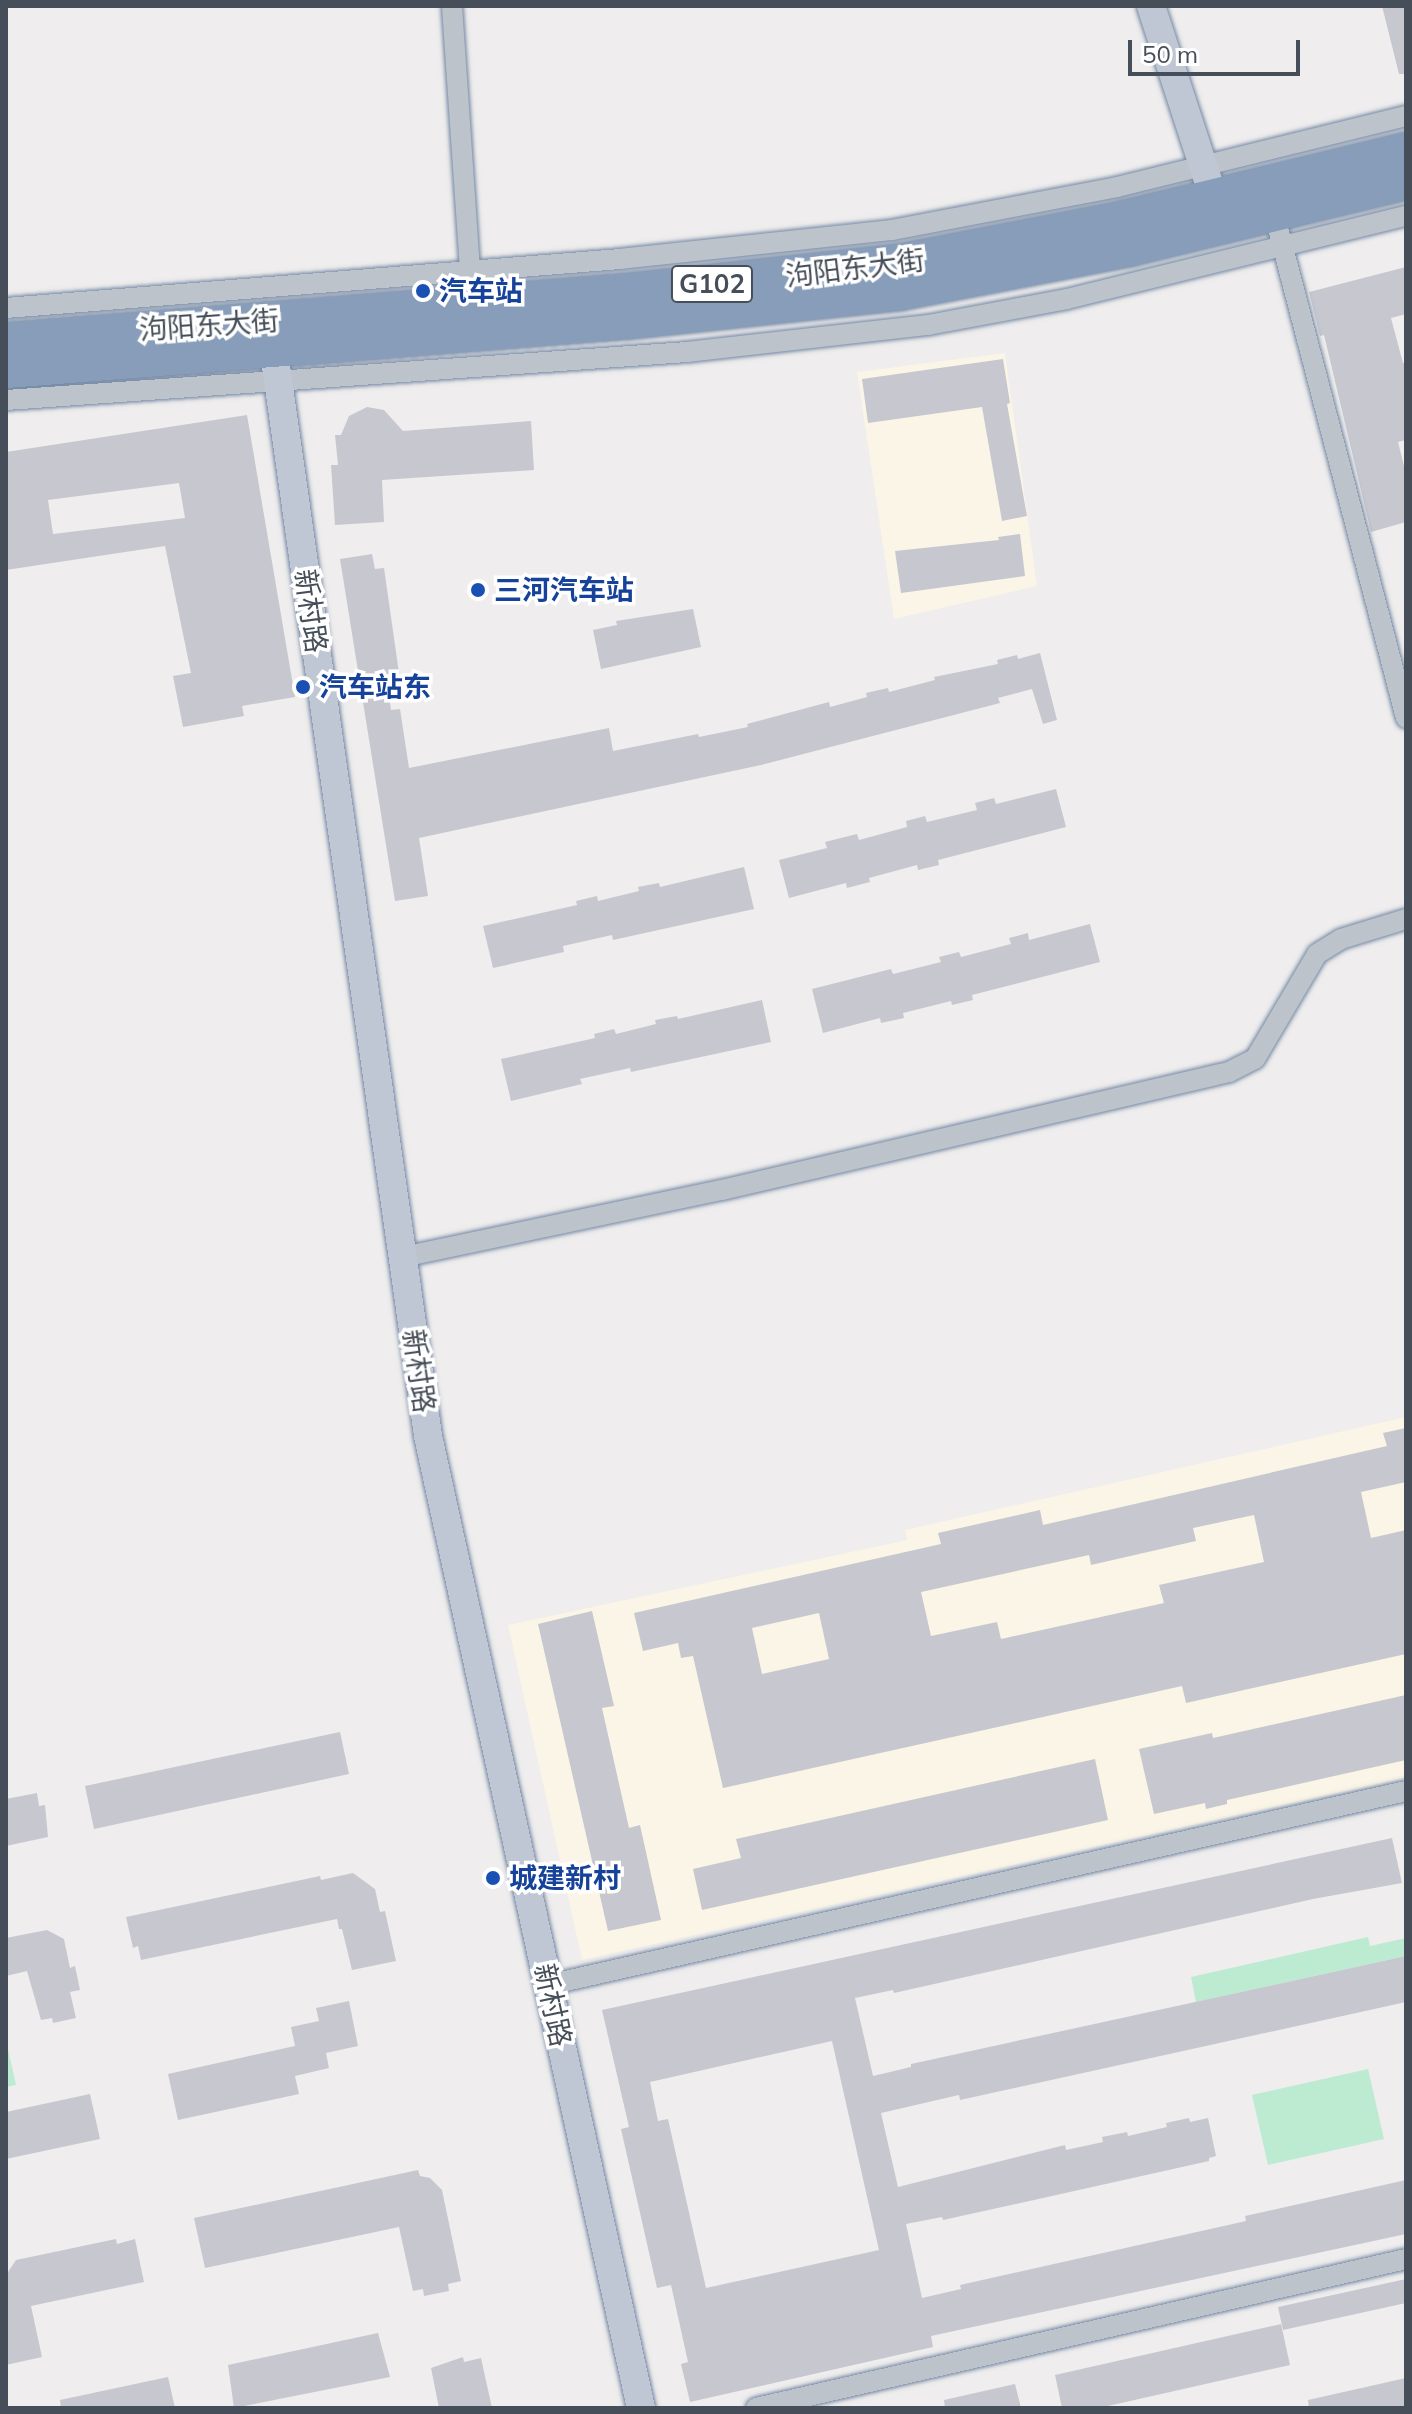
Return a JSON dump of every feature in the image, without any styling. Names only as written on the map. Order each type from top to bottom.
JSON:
[{"type":"highway","name":"泃阳东大街","points":[[6,342],[273,349],[623,293],[896,264],[973,252],[1208,183],[1406,152]]},
{"type":"highway","name":"泃阳东大街","points":[[6,369],[626,320],[900,291],[1043,265],[1278,230],[1406,180]]},
{"type":"street","points":[[452,6],[470,271]]},
{"type":"street","points":[[1151,6],[1208,183]]},
{"type":"street","points":[[6,308],[635,258],[907,228],[1002,211],[1208,183],[1406,116]]},
{"type":"street","points":[[1406,216],[1278,230],[1406,718]]},
{"type":"street","points":[[6,400],[273,349]]},
{"type":"street","name":"新村路","points":[[273,349],[428,1436],[641,2408]]},
{"type":"street","points":[[403,1257],[737,1187],[1229,1072],[1255,1059],[1317,954],[1341,939],[1406,919]]},
{"type":"street","points":[[548,1985],[1406,1791]]},
{"type":"street","points":[[756,2408],[1406,2259]]},
{"type":"shaded area","points":[[1005,353],[1037,586],[894,619],[857,372]]},
{"type":"shaded area","points":[[1406,1417],[1406,1778],[582,1960],[508,1625],[907,1540],[905,1530]]},
{"type":"green space","points":[[1368,1937],[1370,1946],[1406,1938],[1406,1956],[1196,2002],[1191,1977]]},
{"type":"green space","points":[[6,2040],[16,2085],[6,2087]]},
{"type":"green space","points":[[1368,2069],[1384,2139],[1268,2165],[1252,2095]]},
{"type":"building","points":[[1382,6],[1406,6],[1406,74],[1399,74]]},
{"type":"building","points":[[1406,267],[1406,314],[1391,318],[1403,363],[1406,363],[1406,440],[1398,442],[1406,474],[1406,522],[1371,532],[1324,335],[1320,336],[1309,292]]},
{"type":"building","points":[[1003,359],[1010,403],[1007,404],[1027,516],[1002,521],[982,407],[868,423],[862,379]]},
{"type":"building","points":[[367,407],[384,410],[403,431],[531,421],[534,470],[382,480],[384,522],[335,525],[331,465],[338,465],[335,435],[341,435],[349,416]]},
{"type":"building","points":[[247,415],[295,697],[242,706],[244,716],[183,727],[173,676],[191,673],[165,546],[6,570],[6,452]],"holes":[[[179,483],[185,518],[53,534],[48,500]]]},
{"type":"building","points":[[1020,534],[1025,576],[901,593],[895,551],[999,540],[998,537]]},
{"type":"building","points":[[372,554],[375,569],[384,568],[399,673],[386,675],[391,710],[400,709],[409,768],[609,728],[613,751],[698,734],[699,737],[748,727],[747,724],[829,702],[830,707],[867,697],[866,693],[888,688],[889,692],[935,680],[934,677],[998,664],[997,660],[1017,655],[1018,659],[1040,653],[1057,720],[1043,724],[1032,689],[998,698],[1000,703],[761,765],[419,838],[428,896],[395,901],[340,559]]},
{"type":"building","points":[[693,609],[701,647],[601,669],[593,630],[617,625],[616,621]]},
{"type":"building","points":[[1056,789],[1066,827],[938,860],[939,865],[918,870],[917,865],[869,878],[870,882],[847,888],[846,883],[789,898],[779,860],[827,848],[825,842],[857,834],[859,840],[907,827],[906,821],[925,816],[927,822],[977,810],[975,803],[994,798],[996,804]]},
{"type":"building","points":[[744,867],[754,909],[613,940],[612,935],[563,946],[564,952],[493,968],[483,926],[577,905],[576,901],[597,896],[598,901],[639,891],[638,887],[659,883],[660,887]]},
{"type":"building","points":[[1090,924],[1100,962],[972,995],[973,1000],[952,1005],[951,1001],[903,1013],[904,1018],[881,1023],[880,1018],[823,1033],[812,989],[891,969],[893,974],[941,962],[939,957],[959,952],[961,957],[1011,944],[1009,938],[1028,933],[1029,940]]},
{"type":"building","points":[[762,1000],[771,1042],[631,1072],[630,1068],[580,1079],[582,1084],[511,1101],[501,1059],[595,1038],[594,1034],[614,1029],[616,1034],[656,1024],[655,1020],[677,1016],[678,1019]]},
{"type":"building","points":[[1406,1428],[1406,1482],[1361,1492],[1371,1538],[1406,1530],[1406,1654],[1186,1703],[1182,1686],[723,1788],[693,1656],[681,1658],[678,1643],[643,1651],[634,1613],[941,1544],[938,1533],[1040,1510],[1043,1525],[1387,1446],[1383,1433]],"holes":[[[1254,1515],[1264,1562],[1159,1585],[1164,1603],[1001,1639],[997,1622],[931,1636],[921,1592],[1089,1555],[1091,1565],[1196,1541],[1193,1528]],[[819,1613],[829,1659],[762,1674],[752,1628]]]},
{"type":"building","points":[[592,1611],[614,1706],[602,1708],[629,1828],[640,1825],[661,1920],[608,1931],[538,1624]]},
{"type":"building","points":[[1406,1695],[1406,1760],[1227,1800],[1227,1804],[1206,1809],[1205,1803],[1154,1814],[1139,1749],[1212,1733],[1213,1738]]},
{"type":"building","points":[[340,1732],[349,1774],[94,1829],[85,1786]]},
{"type":"building","points":[[1095,1759],[1108,1820],[702,1910],[693,1869],[741,1858],[736,1839]]},
{"type":"building","points":[[37,1793],[39,1806],[45,1805],[48,1837],[6,1846],[6,1799]]},
{"type":"building","points":[[1392,1838],[1402,1883],[1313,1899],[894,1993],[893,1990],[855,1998],[873,2076],[911,2067],[911,2064],[1406,1956],[1406,2002],[960,2100],[959,2095],[881,2113],[898,2187],[1065,2145],[1066,2150],[1103,2142],[1102,2137],[1127,2132],[1128,2136],[1167,2127],[1166,2123],[1208,2118],[1216,2156],[1209,2158],[1209,2161],[943,2220],[942,2217],[906,2224],[922,2298],[961,2289],[960,2285],[1246,2221],[1245,2216],[1406,2180],[1406,2234],[931,2336],[933,2347],[690,2402],[681,2364],[688,2362],[671,2285],[657,2288],[621,2129],[629,2127],[602,2010]],"holes":[[[832,2041],[879,2250],[706,2288],[668,2119],[658,2121],[650,2082]]]},
{"type":"building","points":[[353,1873],[375,1889],[380,1912],[385,1911],[396,1961],[352,1970],[337,1919],[141,1960],[138,1946],[133,1948],[126,1917],[320,1876],[321,1880]]},
{"type":"building","points":[[47,1930],[64,1939],[70,1968],[75,1966],[80,1990],[70,1992],[76,2018],[53,2023],[52,2018],[41,2020],[27,1971],[6,1976],[6,1938]]},
{"type":"building","points":[[349,2001],[358,2046],[326,2053],[329,2068],[295,2076],[299,2094],[178,2120],[168,2074],[295,2046],[291,2027],[319,2021],[316,2008]]},
{"type":"building","points":[[90,2094],[100,2139],[6,2159],[6,2112]]},
{"type":"building","points":[[418,2170],[420,2176],[430,2178],[442,2190],[461,2281],[448,2284],[449,2291],[424,2296],[423,2289],[413,2291],[399,2227],[205,2268],[194,2218]]},
{"type":"building","points":[[116,2239],[117,2244],[135,2239],[144,2282],[31,2306],[42,2357],[6,2365],[6,2275],[16,2260]]},
{"type":"building","points":[[1406,2279],[1406,2303],[1283,2330],[1278,2307]]},
{"type":"building","points":[[1281,2324],[1290,2365],[1099,2408],[1062,2408],[1055,2375]]},
{"type":"building","points":[[378,2333],[390,2377],[234,2408],[228,2365]]},
{"type":"building","points":[[463,2357],[464,2362],[481,2358],[492,2408],[439,2408],[431,2368]]},
{"type":"building","points":[[168,2377],[175,2408],[61,2408],[60,2400]]},
{"type":"building","points":[[1406,2378],[1406,2408],[1309,2408],[1308,2400]]},
{"type":"building","points":[[1015,2384],[1021,2408],[945,2408],[944,2400]]},
{"type":"place","name":"汽车站","points":[[423,291]]},
{"type":"place","name":"三河汽车站","points":[[478,590]]},
{"type":"place","name":"汽车站东","points":[[303,687]]},
{"type":"place","name":"城建新村","points":[[493,1878]]}]
